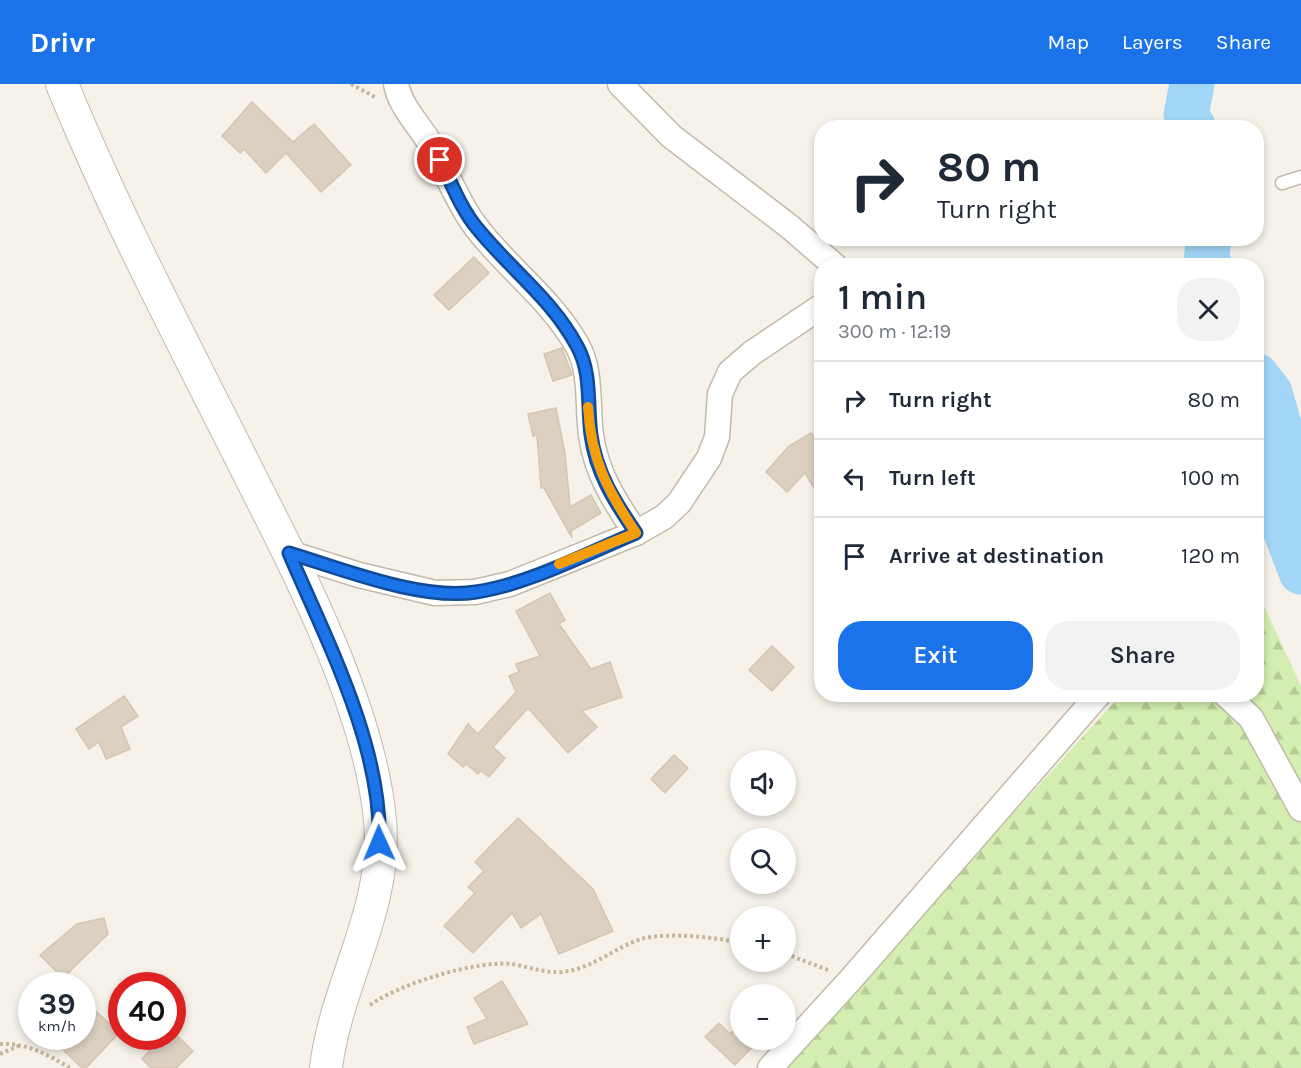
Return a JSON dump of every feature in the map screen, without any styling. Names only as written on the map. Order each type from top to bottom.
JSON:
[{"type":"street","points":[[62,84],[177,329],[289,553],[358,720],[380,822],[378,884],[365,933],[330,1033],[326,1068]]},
{"type":"street","points":[[396,84],[398,94],[430,143],[475,226],[556,312],[579,348],[587,383],[591,436],[596,462],[605,485],[636,533]]},
{"type":"street","points":[[620,84],[671,136],[781,220],[826,258]]},
{"type":"street","points":[[289,553],[359,575],[435,593],[475,592],[510,584],[636,533],[664,517],[679,503],[709,458],[717,437],[720,394],[730,372],[752,353],[814,311]]},
{"type":"street","points":[[770,1068],[852,978],[1092,702]]},
{"type":"street","points":[[1234,702],[1251,718],[1301,809]]},
{"type":"lane","points":[[1282,183],[1301,177]]},
{"type":"path","points":[[367,1007],[386,993],[465,968],[511,964],[539,971],[560,972],[579,968],[642,939],[691,936],[730,941]]},
{"type":"path","points":[[796,958],[852,978]]},
{"type":"path","points":[[0,1044],[18,1044]]},
{"type":"path","points":[[0,1054],[18,1046]]},
{"type":"path","points":[[39,1050],[70,1068]]},
{"type":"green space","points":[[1264,606],[1301,686],[1301,1068],[781,1068],[1115,702],[1264,702]]},
{"type":"building","points":[[252,102],[293,142],[314,124],[351,165],[321,192],[286,153],[266,173],[244,149],[240,153],[222,136]]},
{"type":"building","points":[[474,257],[489,273],[449,310],[434,295]]},
{"type":"building","points":[[562,348],[572,375],[553,381],[544,354]]},
{"type":"building","points":[[556,408],[565,453],[570,507],[591,495],[601,513],[571,531],[572,538],[544,488],[541,488],[537,435],[533,436],[528,414]]},
{"type":"building","points":[[811,433],[814,438],[814,488],[805,473],[787,492],[766,472],[789,446]]},
{"type":"building","points":[[550,593],[565,620],[559,624],[591,669],[610,662],[622,697],[582,711],[597,727],[568,753],[528,708],[493,747],[505,758],[489,777],[481,771],[478,774],[466,764],[463,767],[448,754],[468,724],[478,734],[516,692],[509,676],[519,672],[516,664],[540,656],[516,611]]},
{"type":"building","points":[[772,646],[794,667],[772,691],[749,670]]},
{"type":"building","points":[[124,696],[138,716],[121,727],[130,749],[106,759],[99,742],[89,749],[76,729]]},
{"type":"building","points":[[674,755],[688,768],[665,793],[651,779]]},
{"type":"building","points":[[518,818],[593,889],[613,931],[559,954],[541,914],[521,928],[512,913],[473,953],[444,926],[475,893],[468,887],[484,871],[475,862]]},
{"type":"building","points":[[104,918],[108,934],[69,972],[57,972],[40,955],[77,924]]},
{"type":"building","points":[[502,981],[528,1024],[474,1044],[467,1027],[487,1019],[474,998]]},
{"type":"building","points":[[96,1011],[108,1023],[108,1045],[86,1068],[82,1068],[63,1050],[96,1050]]},
{"type":"building","points":[[719,1023],[730,1034],[730,1050],[749,1050],[735,1065],[705,1037]]},
{"type":"building","points":[[186,1044],[193,1051],[176,1068],[151,1068],[142,1059],[150,1050],[186,1050]]},
{"type":"waterway","points":[[1189,120],[1186,115],[1192,84]]},
{"type":"waterway","points":[[1206,258],[1208,246]]},
{"type":"waterway","points":[[1264,385],[1270,393],[1283,438],[1282,522],[1301,572]]},
{"type":"slow traffic","points":[[559,564],[636,533],[605,485],[596,462],[588,407]]},
{"type":"route","points":[[379,843],[380,822],[375,786],[358,720],[289,553],[359,575],[435,593],[475,592],[510,584],[636,533],[605,485],[596,462],[591,436],[587,383],[579,348],[556,312],[475,226],[440,160]]}]
